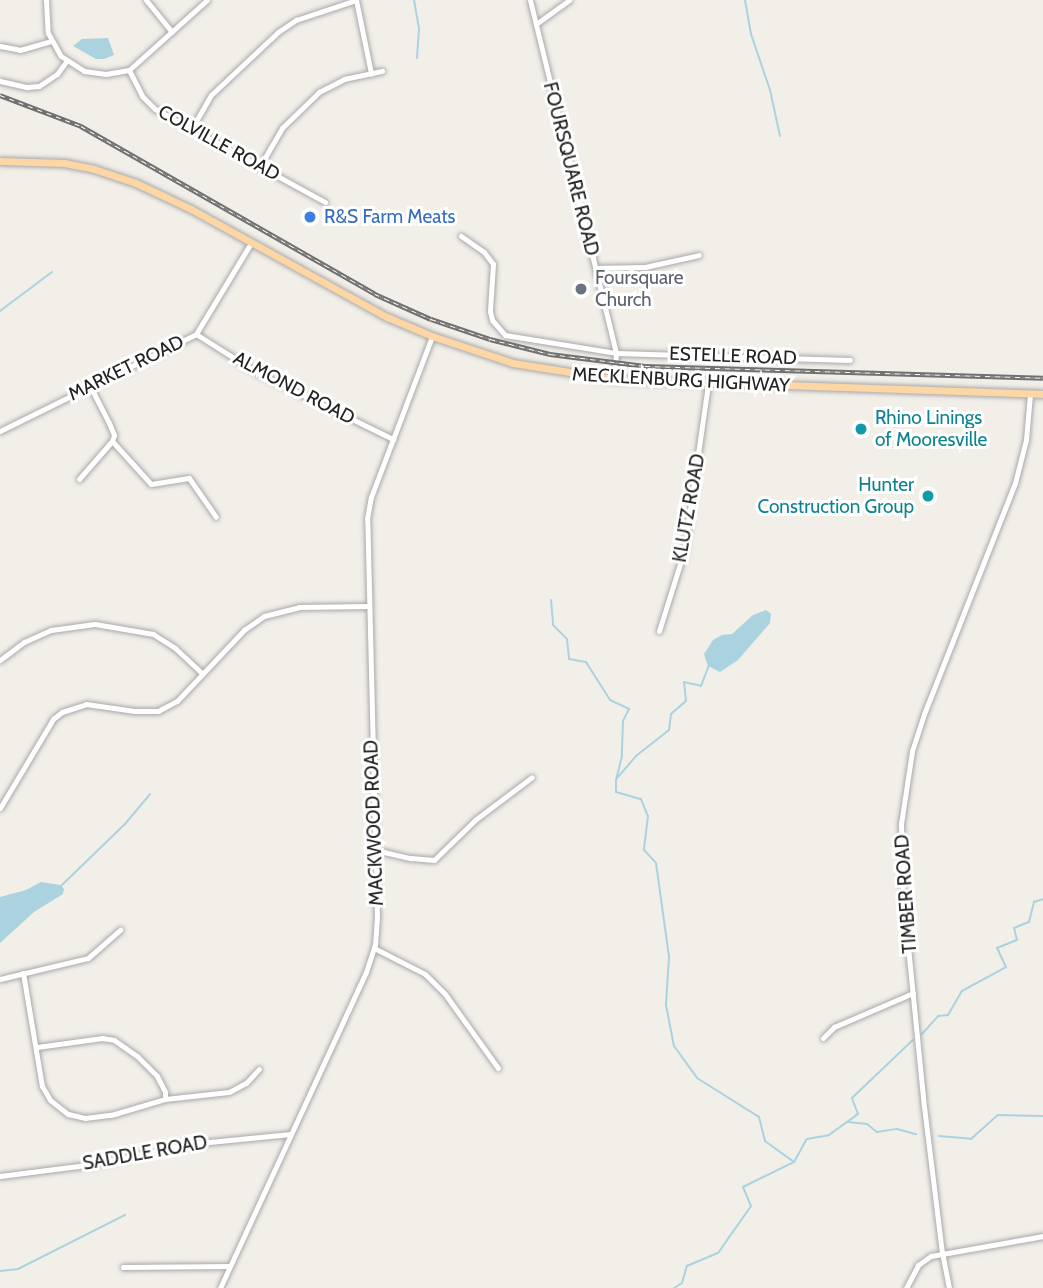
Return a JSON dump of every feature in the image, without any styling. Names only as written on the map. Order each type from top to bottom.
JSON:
[{"type":"main road","name":"MECKLENBURG HIGHWAY","points":[[0,161],[34,161],[94,169],[170,198],[376,312],[432,337],[513,363],[554,372],[614,379],[1043,394]]},
{"type":"street","points":[[46,0],[46,24],[51,41],[67,61],[84,71],[96,74],[129,70],[207,0]]},
{"type":"street","points":[[146,0],[172,32]]},
{"type":"street","points":[[192,128],[211,95],[278,32],[296,20],[356,0],[372,72]]},
{"type":"street","name":"FOURSQUARE ROAD","points":[[530,0],[616,353],[614,379]]},
{"type":"street","points":[[536,24],[569,0]]},
{"type":"street","points":[[0,46],[20,50],[51,41]]},
{"type":"street","points":[[0,81],[27,87],[39,86],[57,74],[67,61]]},
{"type":"street","name":"COLVILLE ROAD","points":[[129,70],[142,96],[149,103],[325,202]]},
{"type":"street","points":[[260,166],[282,128],[319,92],[344,79],[382,71]]},
{"type":"street","name":"ESTELLE ROAD","points":[[461,236],[484,252],[492,264],[490,311],[492,320],[505,335],[616,353],[850,360]]},
{"type":"street","name":"MARKET ROAD","points":[[0,431],[196,334],[251,243]]},
{"type":"street","points":[[595,268],[645,267],[699,255]]},
{"type":"street","name":"ALMOND ROAD","points":[[196,334],[256,372],[393,439]]},
{"type":"street","name":"MACKWOOD ROAD","points":[[219,1288],[362,981],[374,948],[375,850],[367,519],[393,439],[432,337]]},
{"type":"street","name":"KLUTZ ROAD","points":[[659,631],[684,551],[708,384]]},
{"type":"street","points":[[79,478],[112,441],[114,435],[90,386]]},
{"type":"street","name":"TIMBER ROAD","points":[[949,1288],[942,1253],[901,858],[907,777],[924,714],[1015,483],[1026,440],[1030,394]]},
{"type":"street","points":[[112,441],[151,484],[189,478],[216,517]]},
{"type":"street","points":[[0,808],[52,719],[62,712],[86,704],[135,711],[158,711],[177,701],[244,630],[264,616],[299,607],[368,606]]},
{"type":"street","points":[[0,660],[24,642],[51,630],[95,624],[153,634],[175,648],[202,673]]},
{"type":"street","points":[[375,850],[434,860],[475,820],[533,777]]},
{"type":"street","points":[[0,979],[88,958],[120,930]]},
{"type":"street","points":[[374,948],[425,974],[445,994],[498,1068]]},
{"type":"street","points":[[23,973],[42,1086],[50,1100],[68,1114],[85,1118],[111,1115],[165,1098],[229,1092],[246,1083],[258,1069]]},
{"type":"street","points":[[823,1038],[834,1027],[914,993]]},
{"type":"street","points":[[37,1047],[102,1038],[114,1040],[138,1057],[157,1076],[166,1092],[165,1098]]},
{"type":"street","name":"SADDLE ROAD","points":[[0,1176],[94,1164],[207,1141],[291,1134]]},
{"type":"street","points":[[906,1288],[923,1260],[942,1253],[1043,1236]]},
{"type":"street","points":[[123,1266],[229,1266]]},
{"type":"water","points":[[108,38],[114,55],[104,59],[96,59],[73,46],[82,39]]},
{"type":"water","points":[[766,610],[771,614],[770,623],[738,660],[720,672],[708,666],[704,654],[713,640],[732,634],[753,615]]},
{"type":"water","points":[[41,882],[61,885],[63,894],[34,912],[0,943],[0,897],[26,890]]},
{"type":"waterway","points":[[414,0],[419,29],[417,58]]},
{"type":"waterway","points":[[745,0],[751,34],[770,90],[780,136]]},
{"type":"waterway","points":[[0,311],[52,272]]},
{"type":"waterway","points":[[551,600],[553,625],[567,639],[569,659],[586,662],[610,700],[629,709],[623,721],[622,756],[616,792],[641,799],[648,816],[644,850],[656,863],[669,957],[666,1005],[674,1046],[697,1078],[759,1117],[765,1141],[794,1162]]},
{"type":"waterway","points":[[617,778],[636,756],[669,730],[671,714],[686,701],[684,682],[701,686],[710,663]]},
{"type":"waterway","points":[[62,885],[125,824],[150,794]]},
{"type":"waterway","points":[[922,1034],[938,1016],[948,1015],[962,991],[1006,967],[997,948],[1017,940],[1014,928],[1029,922],[1034,902],[1043,899]]},
{"type":"waterway","points":[[674,1288],[682,1283],[687,1266],[718,1253],[751,1206],[743,1187],[794,1162],[807,1139],[829,1135],[858,1114],[852,1098],[913,1040]]},
{"type":"waterway","points":[[939,1136],[971,1139],[998,1115],[1043,1116]]},
{"type":"waterway","points":[[848,1122],[867,1124],[877,1132],[897,1129],[916,1134]]},
{"type":"waterway","points":[[0,1271],[18,1269],[125,1215]]},
{"type":"railway","points":[[0,95],[81,126],[375,294],[431,319],[490,339],[550,354],[645,366],[1043,378]]},
{"type":"place","name":"R&S Farm Meats","points":[[310,217]]},
{"type":"place","name":"Foursquare Church","points":[[581,289]]},
{"type":"place","name":"Rhino Linings of Mooresville","points":[[861,429]]},
{"type":"place","name":"Hunter Construction Group","points":[[928,496]]}]
